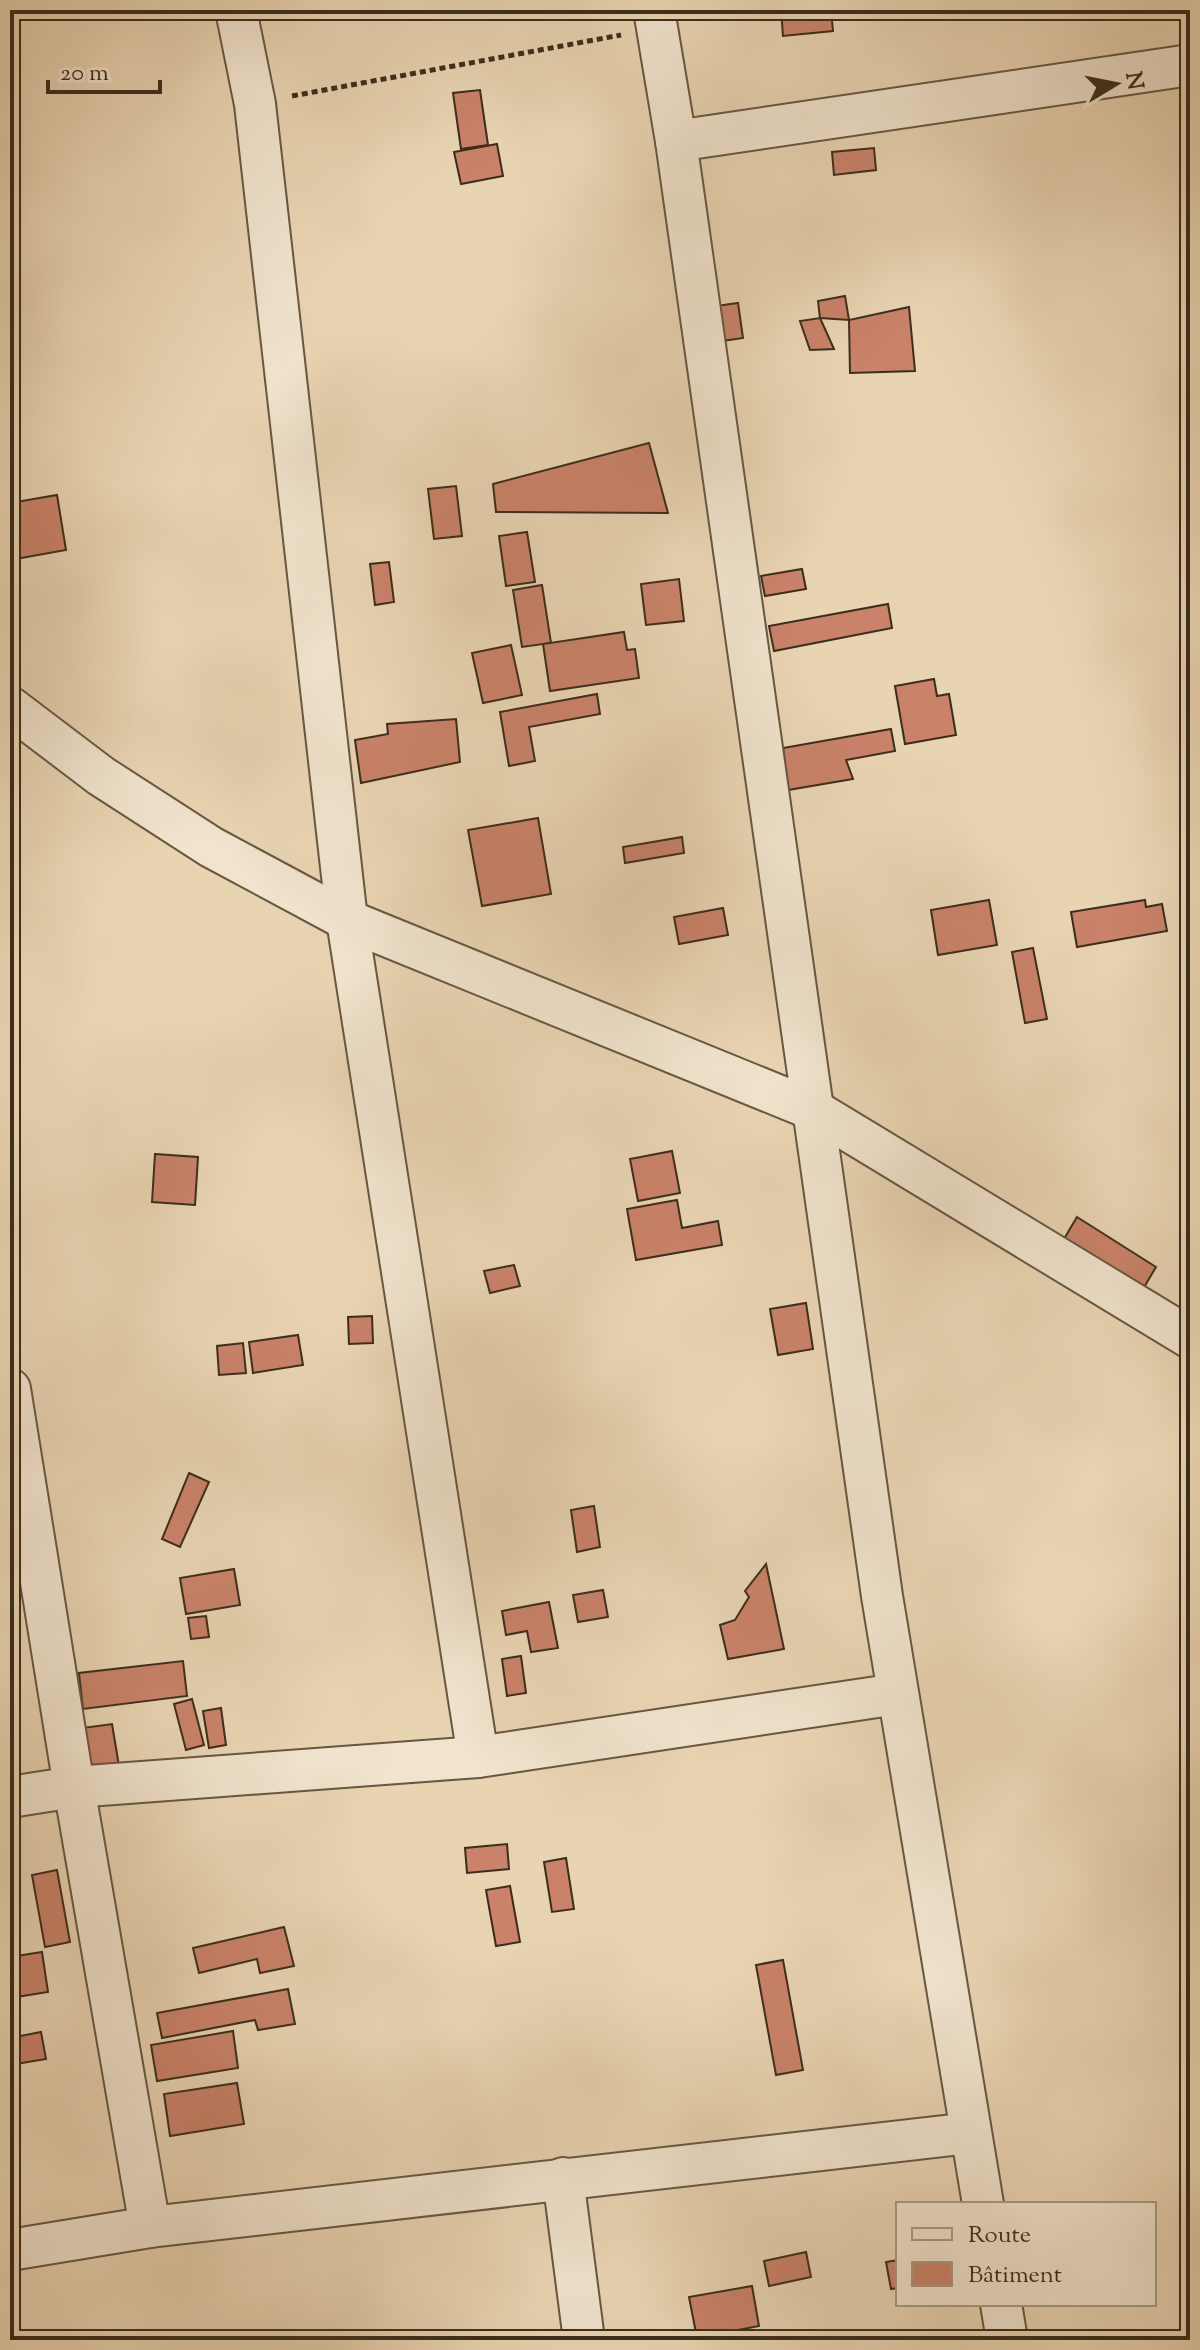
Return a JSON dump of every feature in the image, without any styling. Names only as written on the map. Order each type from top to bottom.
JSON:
[{"type":"street","points":[[236,10],[255,104],[347,920],[478,1757]]},
{"type":"street","points":[[655,19],[676,141],[897,1694],[983,2202]]},
{"type":"street","points":[[676,141],[1190,65]]},
{"type":"street","points":[[10,707],[101,776],[211,847],[347,920],[814,1110],[1190,1338]]},
{"type":"street","points":[[10,1389],[74,1787],[150,2227]]},
{"type":"street","points":[[10,1797],[74,1787],[478,1757],[897,1694]]},
{"type":"street","points":[[10,2250],[150,2227],[970,2133]]},
{"type":"street","points":[[563,2178],[584,2340]]},
{"type":"street","points":[[1001,2306],[1007,2340]]},
{"type":"path","points":[[255,104],[655,19]]},
{"type":"building","points":[[781,10],[831,10],[833,31],[783,36]]},
{"type":"building","points":[[480,90],[488,145],[461,149],[453,93]]},
{"type":"building","points":[[497,144],[503,176],[461,184],[454,152]]},
{"type":"building","points":[[874,148],[876,170],[834,175],[832,152]]},
{"type":"building","points":[[845,296],[849,320],[820,318],[818,301]]},
{"type":"building","points":[[738,303],[743,338],[722,341],[716,306]]},
{"type":"building","points":[[909,307],[915,371],[850,373],[849,320]]},
{"type":"building","points":[[820,318],[834,349],[810,350],[800,321]]},
{"type":"building","points":[[649,443],[668,513],[496,512],[493,484]]},
{"type":"building","points":[[456,486],[462,536],[434,539],[428,489]]},
{"type":"building","points":[[57,495],[66,550],[10,560],[10,503]]},
{"type":"building","points":[[527,532],[535,582],[506,586],[499,536]]},
{"type":"building","points":[[389,562],[394,602],[375,605],[370,564]]},
{"type":"building","points":[[802,569],[806,589],[765,596],[761,576]]},
{"type":"building","points":[[679,579],[684,621],[646,625],[641,584]]},
{"type":"building","points":[[542,585],[551,643],[522,647],[513,590]]},
{"type":"building","points":[[888,604],[892,628],[774,651],[769,626]]},
{"type":"building","points":[[624,632],[627,650],[635,649],[639,678],[550,691],[543,644]]},
{"type":"building","points":[[511,645],[522,695],[483,703],[472,653]]},
{"type":"building","points":[[934,679],[937,696],[949,694],[956,735],[905,744],[895,686]]},
{"type":"building","points":[[597,694],[600,714],[529,727],[535,761],[509,766],[500,712]]},
{"type":"building","points":[[456,719],[460,762],[361,783],[355,740],[388,734],[387,724]]},
{"type":"building","points":[[891,729],[895,751],[846,760],[853,779],[788,790],[783,748]]},
{"type":"building","points":[[538,818],[551,894],[482,906],[468,830]]},
{"type":"building","points":[[682,837],[684,853],[625,863],[623,847]]},
{"type":"building","points":[[989,900],[997,945],[938,955],[931,910]]},
{"type":"building","points":[[1145,900],[1146,907],[1162,904],[1167,931],[1077,947],[1071,912]]},
{"type":"building","points":[[723,908],[728,935],[679,944],[674,917]]},
{"type":"building","points":[[1033,948],[1047,1019],[1025,1023],[1012,952]]},
{"type":"building","points":[[672,1151],[680,1193],[638,1201],[630,1159]]},
{"type":"building","points":[[155,1154],[198,1157],[195,1205],[152,1202]]},
{"type":"building","points":[[677,1200],[682,1228],[718,1221],[722,1245],[636,1260],[627,1209]]},
{"type":"building","points":[[1077,1217],[1156,1267],[1143,1289],[1064,1239]]},
{"type":"building","points":[[514,1265],[520,1286],[490,1293],[484,1271]]},
{"type":"building","points":[[806,1303],[813,1349],[778,1355],[770,1309]]},
{"type":"building","points":[[372,1316],[373,1343],[349,1344],[348,1317]]},
{"type":"building","points":[[298,1335],[303,1365],[253,1373],[249,1342]]},
{"type":"building","points":[[243,1343],[246,1373],[219,1375],[217,1346]]},
{"type":"building","points":[[189,1473],[209,1482],[180,1547],[162,1539]]},
{"type":"building","points":[[594,1506],[600,1547],[577,1552],[571,1510]]},
{"type":"building","points":[[766,1564],[784,1649],[728,1659],[720,1625],[735,1620],[749,1597],[745,1591]]},
{"type":"building","points":[[234,1569],[240,1605],[186,1614],[180,1578]]},
{"type":"building","points":[[603,1590],[608,1617],[578,1622],[573,1595]]},
{"type":"building","points":[[549,1602],[558,1648],[531,1652],[527,1631],[506,1635],[502,1611]]},
{"type":"building","points":[[206,1616],[209,1637],[191,1639],[188,1618]]},
{"type":"building","points":[[521,1656],[526,1693],[507,1696],[502,1659]]},
{"type":"building","points":[[183,1661],[187,1696],[83,1709],[79,1673]]},
{"type":"building","points":[[192,1699],[204,1745],[186,1750],[174,1704]]},
{"type":"building","points":[[221,1708],[226,1745],[209,1748],[203,1711]]},
{"type":"building","points":[[112,1724],[121,1778],[84,1784],[75,1729]]},
{"type":"building","points":[[507,1844],[509,1869],[467,1873],[465,1848]]},
{"type":"building","points":[[566,1858],[574,1909],[552,1912],[544,1862]]},
{"type":"building","points":[[57,1870],[70,1942],[45,1947],[32,1875]]},
{"type":"building","points":[[510,1886],[520,1942],[496,1946],[486,1890]]},
{"type":"building","points":[[284,1927],[294,1966],[260,1973],[257,1959],[199,1973],[193,1948]]},
{"type":"building","points":[[42,1952],[48,1992],[10,1998],[10,1957]]},
{"type":"building","points":[[783,1960],[803,2070],[776,2075],[756,1965]]},
{"type":"building","points":[[288,1989],[295,2024],[258,2030],[255,2020],[162,2038],[157,2013]]},
{"type":"building","points":[[233,2031],[238,2068],[157,2081],[151,2045]]},
{"type":"building","points":[[41,2032],[46,2059],[10,2065],[10,2038]]},
{"type":"building","points":[[237,2083],[244,2124],[170,2136],[164,2094]]},
{"type":"building","points":[[806,2252],[811,2277],[769,2286],[764,2261]]},
{"type":"building","points":[[896,2260],[896,2288],[891,2289],[886,2262]]},
{"type":"building","points":[[752,2286],[759,2326],[697,2338],[689,2297]]}]
